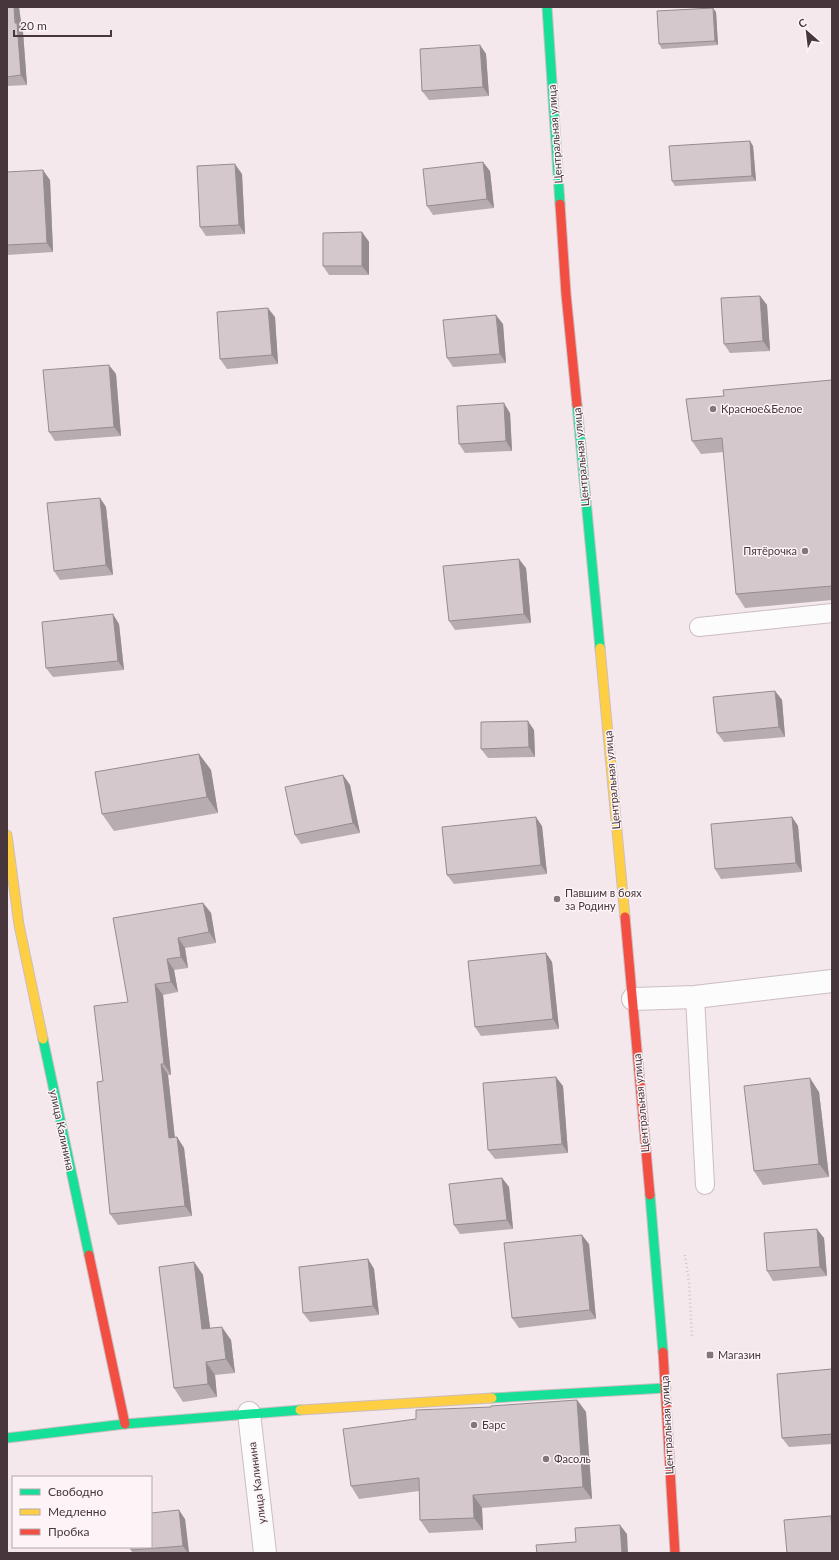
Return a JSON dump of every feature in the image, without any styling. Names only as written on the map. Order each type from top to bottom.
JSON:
[{"type":"street","name":"Центральная улица","points":[[547,7],[566,294],[633,999],[666,1388],[675,1553]]},
{"type":"street","name":"улица Калинина","points":[[7,835],[13,926],[125,1424]]},
{"type":"street","points":[[633,999],[695,997],[832,981]]},
{"type":"street","points":[[7,1438],[125,1424],[249,1413],[666,1388]]},
{"type":"street","name":"улица Калинина","points":[[249,1413],[265,1553]]},
{"type":"lane","points":[[699,627],[832,613]]},
{"type":"lane","points":[[695,997],[705,1184]]},
{"type":"building","points":[[7,7],[14,7],[15,23],[17,23],[21,75],[7,77]]},
{"type":"building","points":[[713,8],[715,41],[659,44],[657,11]]},
{"type":"building","points":[[480,45],[483,87],[422,91],[420,49]]},
{"type":"building","points":[[750,141],[752,176],[672,181],[669,146]]},
{"type":"building","points":[[483,162],[487,199],[427,206],[423,169]]},
{"type":"building","points":[[235,164],[239,225],[200,227],[197,166]]},
{"type":"building","points":[[43,170],[47,243],[7,245],[7,172]]},
{"type":"building","points":[[362,232],[362,266],[323,266],[323,233]]},
{"type":"building","points":[[760,296],[763,341],[724,344],[721,298]]},
{"type":"building","points":[[268,308],[272,355],[220,359],[217,312]]},
{"type":"building","points":[[496,315],[500,354],[447,358],[443,320]]},
{"type":"building","points":[[109,365],[114,427],[49,432],[43,370]]},
{"type":"building","points":[[832,380],[832,586],[736,594],[722,438],[692,441],[686,399],[724,396],[723,390]]},
{"type":"building","points":[[504,403],[506,441],[459,444],[457,406]]},
{"type":"building","points":[[100,498],[106,565],[54,571],[47,503]]},
{"type":"building","points":[[519,559],[524,614],[449,621],[443,566]]},
{"type":"building","points":[[113,614],[118,661],[46,668],[42,622]]},
{"type":"building","points":[[775,691],[779,727],[717,733],[713,697]]},
{"type":"building","points":[[528,721],[529,747],[481,749],[481,722]]},
{"type":"building","points":[[199,754],[207,797],[102,814],[95,772]]},
{"type":"building","points":[[343,775],[353,823],[295,835],[285,787]]},
{"type":"building","points":[[536,817],[541,865],[447,875],[442,827]]},
{"type":"building","points":[[792,817],[796,863],[715,869],[711,824]]},
{"type":"building","points":[[203,903],[209,932],[178,938],[181,957],[167,959],[171,982],[155,984],[164,1064],[161,1064],[169,1138],[177,1137],[185,1206],[110,1214],[97,1082],[103,1081],[94,1006],[128,1002],[113,918]]},
{"type":"building","points":[[546,953],[553,1019],[475,1027],[468,961]]},
{"type":"building","points":[[556,1077],[562,1144],[488,1150],[483,1083]]},
{"type":"building","points":[[810,1078],[819,1164],[754,1171],[744,1086]]},
{"type":"building","points":[[502,1178],[507,1220],[454,1225],[449,1184]]},
{"type":"building","points":[[817,1229],[820,1267],[767,1271],[764,1233]]},
{"type":"building","points":[[582,1235],[590,1310],[512,1318],[504,1243]]},
{"type":"building","points":[[368,1259],[373,1306],[303,1313],[299,1267]]},
{"type":"building","points":[[194,1262],[202,1329],[222,1327],[226,1359],[206,1362],[208,1384],[174,1388],[159,1267]]},
{"type":"building","points":[[832,1369],[832,1434],[782,1438],[777,1374]]},
{"type":"building","points":[[577,1400],[583,1487],[473,1495],[474,1518],[420,1520],[419,1478],[351,1486],[343,1429],[416,1419],[416,1410],[491,1407]]},
{"type":"building","points":[[179,1510],[183,1546],[131,1550],[131,1548],[152,1548],[152,1513]]},
{"type":"building","points":[[831,1516],[832,1553],[787,1553],[784,1520]]},
{"type":"building","points":[[620,1525],[622,1553],[537,1553],[536,1545],[576,1542],[575,1528]]},
{"type":"traffic: fast","points":[[547,7],[560,204]]},
{"type":"traffic: fast","points":[[577,405],[600,648]]},
{"type":"traffic: fast","points":[[43,1039],[89,1255]]},
{"type":"traffic: fast","points":[[650,1195],[663,1352]]},
{"type":"traffic: fast","points":[[492,1398],[666,1388]]},
{"type":"traffic: fast","points":[[7,1438],[125,1424],[300,1410]]},
{"type":"traffic: slow","points":[[600,648],[625,917]]},
{"type":"traffic: slow","points":[[7,835],[19,925],[43,1039]]},
{"type":"traffic: slow","points":[[300,1410],[492,1398]]},
{"type":"traffic: jam","points":[[560,204],[566,294],[577,405]]},
{"type":"traffic: jam","points":[[625,917],[650,1195]]},
{"type":"traffic: jam","points":[[89,1255],[125,1424]]},
{"type":"traffic: jam","points":[[663,1352],[675,1553]]},
{"type":"place","name":"Красное&Белое","points":[[713,409]]},
{"type":"place","name":"Пятёрочка","points":[[805,551]]},
{"type":"place","name":"Павшим в боях за Родину","points":[[557,899]]},
{"type":"place","name":"Магазин","points":[[710,1355]]},
{"type":"place","name":"Барс","points":[[474,1425]]},
{"type":"place","name":"Фасоль","points":[[546,1459]]}]
